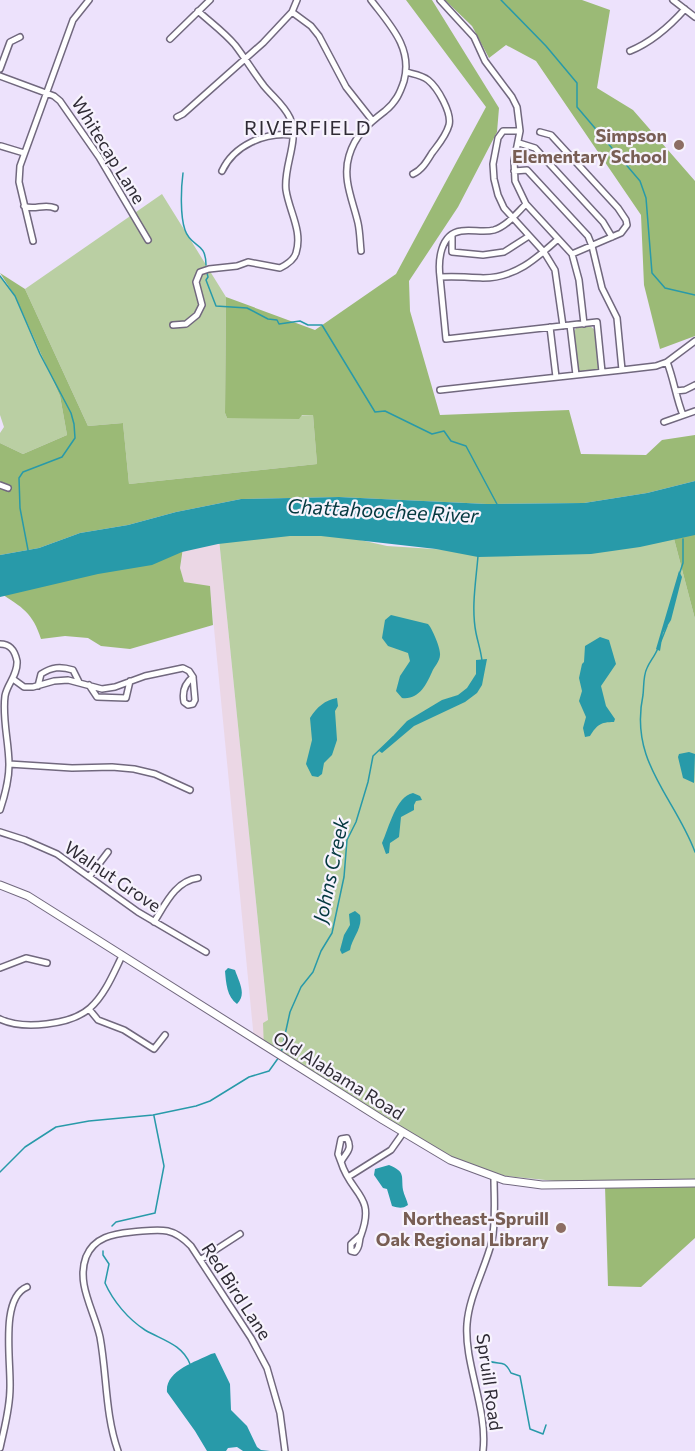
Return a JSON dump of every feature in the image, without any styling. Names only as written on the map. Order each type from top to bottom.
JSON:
[{"type":"main road","name":"Old Alabama Road","points":[[0,885],[28,896],[267,1048],[450,1160],[494,1177],[542,1185],[695,1183]]},
{"type":"street","points":[[33,241],[19,174],[24,153],[73,20],[89,0]]},
{"type":"street","points":[[170,39],[210,0]]},
{"type":"street","points":[[177,117],[263,43],[292,12],[297,0]]},
{"type":"street","points":[[361,250],[358,223],[347,180],[348,159],[353,144],[372,120],[394,103],[400,94],[406,72],[406,55],[397,33],[371,0]]},
{"type":"street","points":[[440,0],[474,37],[485,61],[512,97],[519,116],[520,131],[514,161],[515,181],[526,204],[572,254],[579,280],[584,324]]},
{"type":"street","points":[[673,0],[695,17]]},
{"type":"street","points":[[630,51],[642,46],[670,26],[685,9]]},
{"type":"street","points":[[173,325],[186,324],[197,315],[202,305],[196,282],[200,272],[248,262],[280,268],[289,263],[296,253],[297,234],[293,211],[286,191],[292,135],[291,120],[283,106],[267,89],[227,36],[198,10]]},
{"type":"street","points":[[292,12],[320,36],[346,87],[372,120]]},
{"type":"street","points":[[0,69],[10,42],[20,37]]},
{"type":"street","points":[[406,72],[428,80],[448,108],[450,117],[444,137],[425,164],[414,174]]},
{"type":"street","name":"Whitecap Lane","points":[[0,76],[60,100],[99,157],[148,240]]},
{"type":"street","points":[[520,131],[503,130],[498,138],[493,164],[494,179],[498,195],[512,217],[544,252],[555,270],[563,326]]},
{"type":"street","points":[[540,132],[551,135],[618,208],[626,220],[627,225],[621,233],[572,254]]},
{"type":"street","points":[[222,171],[227,160],[255,139],[273,135],[292,135]]},
{"type":"street","points":[[519,143],[535,148],[603,222],[612,237]]},
{"type":"street","points":[[1,146],[24,153]]},
{"type":"street","points":[[514,171],[527,170],[588,236],[602,288],[617,318],[622,370]]},
{"type":"street","points":[[526,204],[494,230],[461,231],[452,235],[439,254],[446,339],[597,322],[602,372]]},
{"type":"street","points":[[24,206],[55,208]]},
{"type":"street","points":[[452,235],[452,252],[483,255],[504,252],[530,236]]},
{"type":"street","points":[[440,277],[500,276],[526,266],[558,239]]},
{"type":"street","points":[[570,325],[576,375]]},
{"type":"street","points":[[550,327],[556,377]]},
{"type":"street","points":[[440,390],[656,366],[667,362],[695,341]]},
{"type":"street","points":[[667,362],[683,416]]},
{"type":"street","points":[[676,391],[695,385]]},
{"type":"street","points":[[664,422],[695,411]]},
{"type":"street","points":[[0,485],[8,488]]},
{"type":"street","points":[[0,644],[10,646],[15,654],[17,665],[6,693],[4,707],[9,764],[8,782],[0,810]]},
{"type":"street","points":[[38,686],[41,674],[50,668],[62,667],[73,670],[79,682]]},
{"type":"street","points":[[13,679],[24,687],[61,680],[79,682],[102,689],[183,668],[193,677],[195,700],[193,704],[188,705],[184,702],[183,692],[186,683],[193,677]]},
{"type":"street","points":[[89,685],[97,697],[126,698],[130,681]]},
{"type":"street","points":[[9,764],[61,768],[134,769],[156,774],[190,790]]},
{"type":"street","name":"Walnut Grove","points":[[0,832],[45,848],[122,902],[206,952]]},
{"type":"street","points":[[89,877],[108,852]]},
{"type":"street","points":[[154,922],[171,894],[187,881],[198,878]]},
{"type":"street","points":[[0,1019],[30,1026],[70,1019],[89,1009],[112,976],[122,956]]},
{"type":"street","points":[[0,968],[26,958],[47,963]]},
{"type":"street","points":[[89,1009],[98,1020],[124,1030],[154,1049],[165,1035]]},
{"type":"street","points":[[348,1177],[392,1150],[403,1132]]},
{"type":"street","points":[[341,1162],[366,1208],[365,1225],[361,1235]]},
{"type":"street","name":"Spruill Road","points":[[483,1451],[482,1416],[467,1323],[492,1240],[495,1219],[494,1177]]},
{"type":"street","name":"Red Bird Lane","points":[[117,1451],[110,1424],[100,1338],[83,1280],[83,1270],[86,1257],[92,1247],[104,1238],[164,1229],[184,1238],[251,1338],[267,1368],[280,1413],[285,1451]]},
{"type":"street","points":[[200,1260],[240,1234]]},
{"type":"street","points":[[0,1449],[8,1413],[10,1384],[2,1325],[11,1299],[25,1288],[27,1295]]},
{"type":"shaded area","points":[[219,539],[268,1021],[267,1048],[254,1040],[210,587],[184,582],[180,568],[184,545]]},
{"type":"green space","points":[[406,0],[432,0],[499,108],[497,132],[458,207],[409,281],[410,311],[440,415],[569,410],[581,454],[646,455],[662,440],[695,435],[695,481],[647,493],[584,503],[487,504],[339,497],[241,499],[176,512],[128,525],[80,533],[39,548],[0,555],[0,443],[23,454],[67,435],[60,396],[15,296],[0,273],[25,289],[88,426],[123,423],[129,484],[317,464],[313,415],[302,415],[299,419],[227,418],[225,413],[226,297],[315,330],[396,274],[486,107]]},
{"type":"green space","points":[[445,0],[582,0],[610,10],[597,88],[633,110],[695,181],[695,336],[660,349],[644,285],[641,215],[536,61],[506,45],[489,58],[472,26]]},
{"type":"green space","points":[[162,194],[226,297],[225,413],[227,418],[313,415],[317,464],[129,484],[123,423],[88,426],[25,289]]},
{"type":"green space","points":[[0,276],[15,296],[60,396],[67,435],[23,454],[0,443],[0,433],[4,427],[0,415]]},
{"type":"green space","points":[[590,326],[595,330],[600,367],[596,371],[582,372],[577,369],[574,331],[577,327]]},
{"type":"green space","points":[[695,527],[695,619],[673,535]]},
{"type":"green space","points":[[312,532],[387,546],[450,550],[673,535],[695,619],[695,1185],[605,1186],[506,1176],[461,1165],[406,1138],[359,1110],[305,1069],[264,1049],[263,1023],[268,1020],[219,539]]},
{"type":"green space","points":[[183,548],[180,568],[184,582],[210,586],[213,625],[130,649],[101,646],[88,638],[65,636],[41,639],[26,612],[0,593],[0,589]]},
{"type":"green space","points":[[695,1185],[695,1238],[641,1287],[608,1286],[605,1186]]},
{"type":"water","name":"Chattahoochee River","points":[[695,481],[695,535],[640,547],[591,554],[478,557],[436,549],[321,536],[290,536],[218,544],[182,552],[152,565],[98,574],[0,597],[0,555],[39,548],[80,533],[128,525],[176,512],[241,499],[339,497],[487,504],[584,503],[647,493]]},
{"type":"water","points":[[679,571],[682,577],[671,620],[663,633],[660,651],[656,649]]},
{"type":"water","points":[[391,615],[428,624],[440,652],[439,659],[424,686],[413,697],[402,698],[396,691],[400,676],[410,661],[408,653],[388,646],[382,638],[385,620]]},
{"type":"water","points":[[600,637],[609,640],[616,664],[601,686],[606,706],[615,719],[614,722],[599,725],[590,736],[585,737],[583,728],[586,717],[579,701],[582,691],[579,678],[584,662],[585,646]]},
{"type":"water","points":[[487,659],[482,685],[477,693],[465,702],[414,726],[382,753],[379,751],[407,721],[467,688],[476,674],[476,660]]},
{"type":"water","points":[[337,698],[338,706],[335,711],[337,740],[332,755],[324,763],[322,774],[318,777],[312,776],[306,764],[312,740],[310,718],[322,705]]},
{"type":"water","points":[[689,752],[695,754],[694,783],[683,778],[678,757],[679,754]]},
{"type":"water","points":[[413,793],[420,796],[422,800],[416,801],[414,810],[401,817],[399,837],[390,843],[389,853],[386,854],[382,843],[394,814],[402,800]]},
{"type":"water","points":[[355,911],[360,915],[359,929],[350,950],[342,954],[340,950],[344,935],[350,925],[349,914]]},
{"type":"water","points":[[228,968],[235,970],[242,992],[237,1004],[231,998],[228,989],[225,971]]},
{"type":"water","points":[[389,1165],[402,1175],[403,1190],[408,1205],[404,1207],[392,1206],[387,1189],[383,1188],[374,1175],[375,1169]]},
{"type":"water","points":[[215,1353],[230,1384],[231,1410],[247,1426],[257,1447],[270,1451],[243,1451],[237,1447],[228,1448],[226,1451],[207,1451],[167,1392],[171,1378],[182,1368]]},
{"type":"waterway","points":[[501,0],[546,46],[577,83],[577,107],[640,181],[646,198],[652,273],[665,288],[695,295]]},
{"type":"waterway","points":[[183,173],[181,202],[183,224],[188,236],[204,252],[206,265]]},
{"type":"waterway","points":[[207,273],[206,280],[216,306],[247,308],[268,319],[277,320],[279,324],[300,321],[308,325],[322,325],[375,412],[385,411],[432,434],[444,431],[451,441],[466,446],[498,506]]},
{"type":"waterway","points":[[0,276],[15,296],[40,354],[71,413],[74,424],[75,438],[62,457],[23,472],[19,478],[20,508],[28,550]]},
{"type":"waterway","points":[[679,575],[683,563],[683,539]]},
{"type":"waterway","name":"Johns Creek","points":[[478,556],[474,614],[482,661]]},
{"type":"waterway","points":[[661,641],[667,626]]},
{"type":"waterway","points":[[658,648],[645,674],[640,719],[642,740],[656,778],[695,852]]},
{"type":"waterway","name":"Johns Creek","points":[[281,1053],[290,1012],[301,987],[313,972],[321,951],[332,933],[344,877],[347,840],[356,822],[373,756],[393,737]]},
{"type":"waterway","name":"Johns Creek","points":[[0,1172],[25,1147],[56,1127],[89,1121],[153,1115],[196,1106],[210,1101],[249,1077],[269,1071],[279,1057]]},
{"type":"waterway","points":[[112,1226],[116,1222],[155,1213],[164,1166],[154,1116]]},
{"type":"waterway","points":[[103,1251],[109,1264],[105,1283],[117,1303],[139,1326],[177,1347],[190,1364]]},
{"type":"waterway","points":[[487,1360],[506,1365],[511,1373],[520,1376],[530,1429],[543,1434],[546,1425]]},
{"type":"place","name":"Simpson Elementary School","points":[[679,145]]},
{"type":"place","name":"Northeast-Spruill Oak Regional Library","points":[[561,1228]]},
{"type":"district","name":"RIVERFIELD","points":[[308,127]]}]
